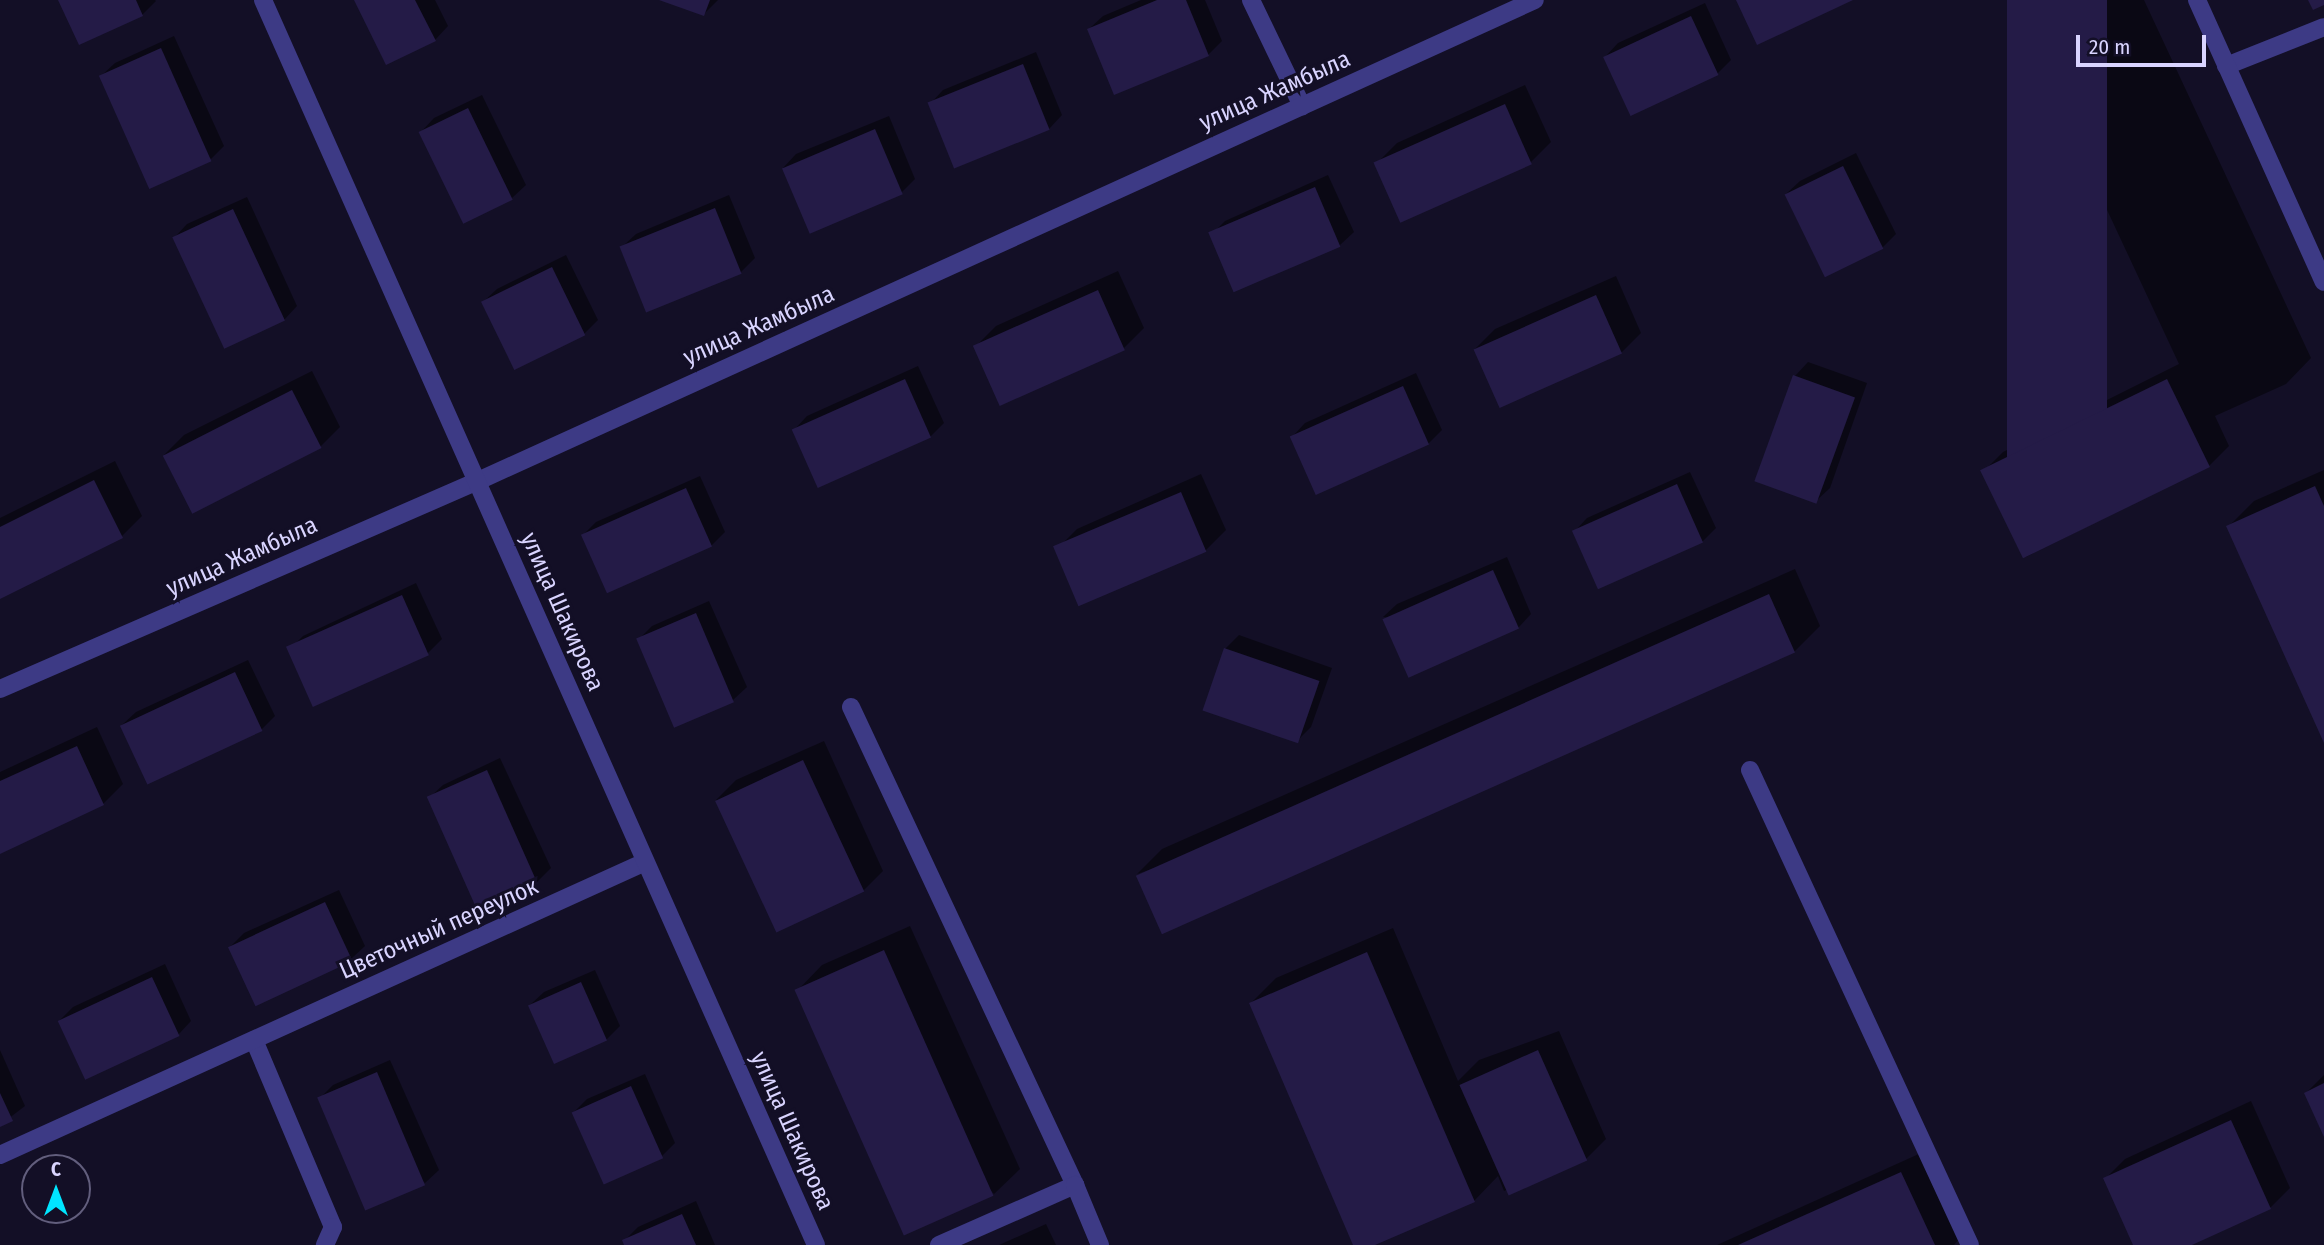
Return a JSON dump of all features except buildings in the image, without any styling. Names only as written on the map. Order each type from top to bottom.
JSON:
[{"type":"street","name":"улица Шакирова","points":[[262,0],[816,1245]]},
{"type":"street","points":[[1251,0],[1302,106]]},
{"type":"street","name":"улица Жамбыла","points":[[0,689],[478,481],[1535,0]]},
{"type":"street","points":[[2197,0],[2324,282]]},
{"type":"street","points":[[2226,66],[2324,27]]},
{"type":"street","points":[[851,707],[1075,1185],[1100,1245]]},
{"type":"street","points":[[1750,770],[1970,1245]]},
{"type":"street","name":"Цветочный переулок","points":[[0,1155],[645,862]]},
{"type":"street","points":[[254,1040],[333,1227],[325,1245]]},
{"type":"street","points":[[939,1245],[1075,1185]]}]
